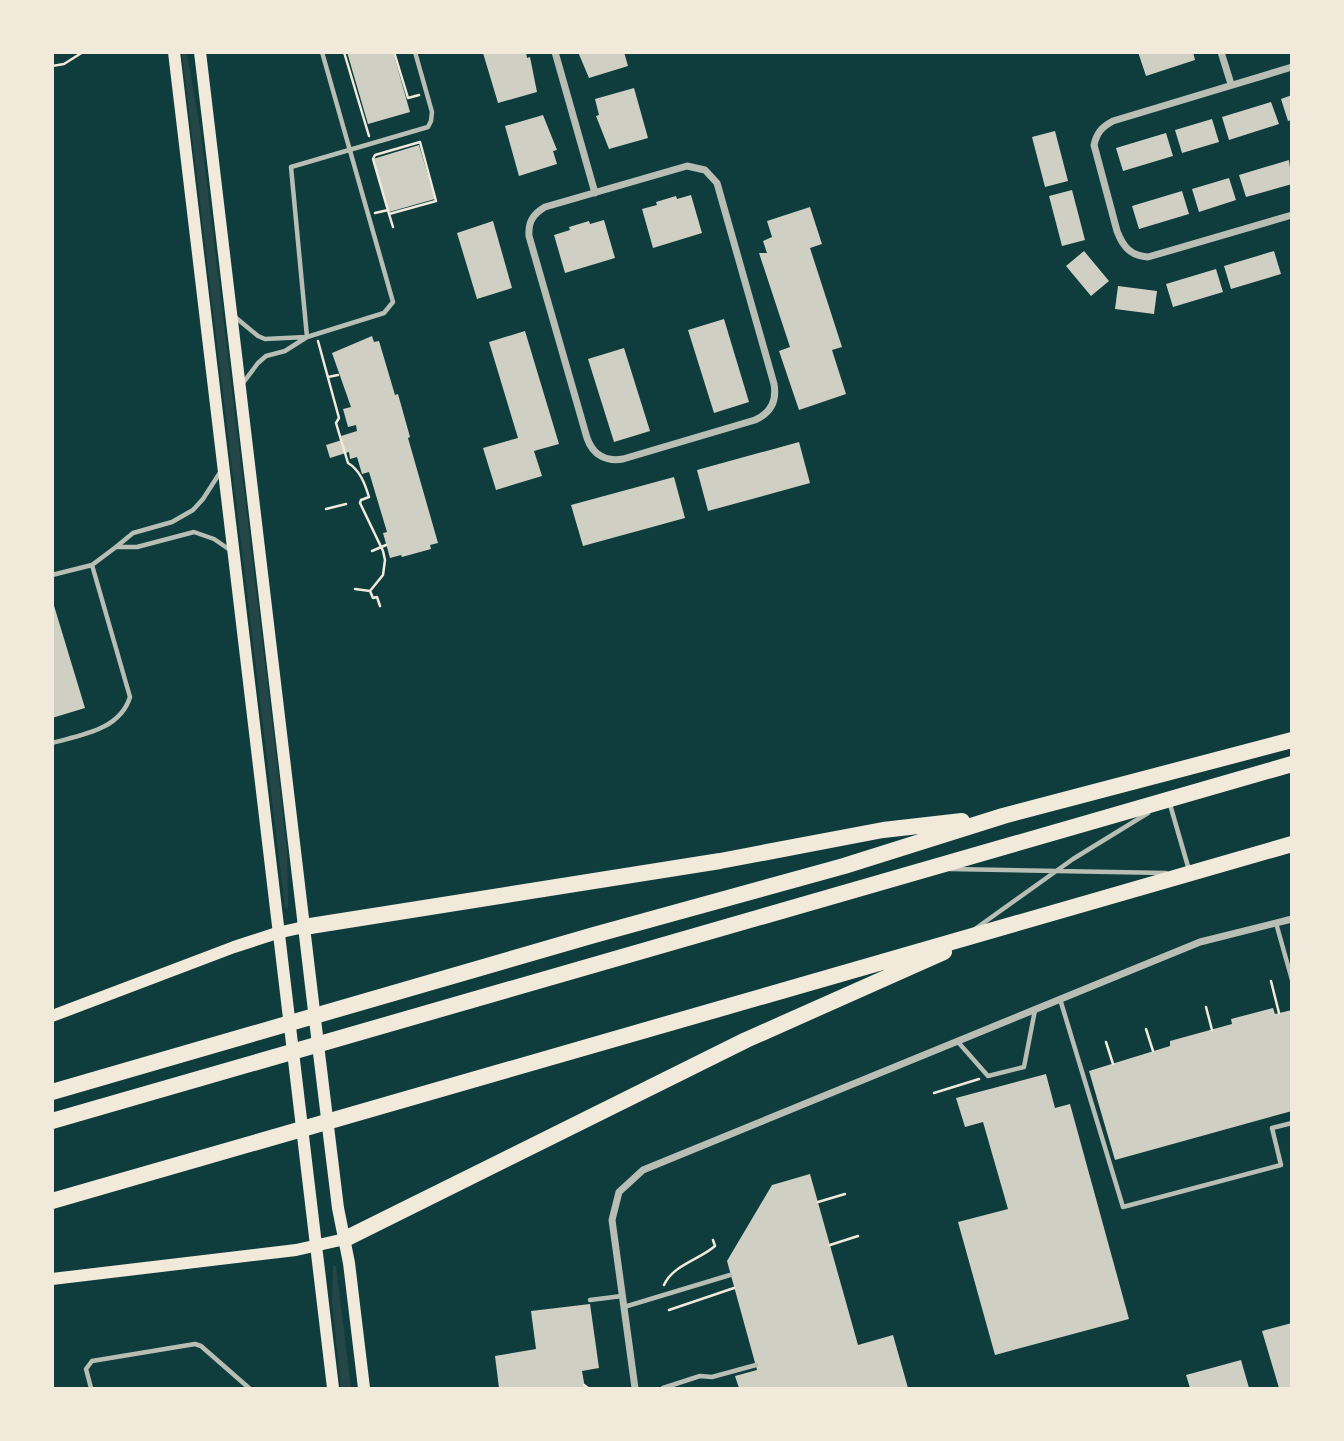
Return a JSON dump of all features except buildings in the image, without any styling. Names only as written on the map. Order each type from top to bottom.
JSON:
[{"type":"highway","points":[[52,1091],[844,866],[1003,816],[1292,740]]},
{"type":"highway","points":[[52,1121],[1292,764]]},
{"type":"highway","points":[[304,928],[720,861],[883,830],[1003,816]]},
{"type":"highway","points":[[52,1200],[1292,844]]},
{"type":"highway","points":[[345,1239],[746,1040],[1001,927]]},
{"type":"main road","points":[[174,52],[333,1388]]},
{"type":"main road","points":[[203,56],[304,928],[338,1208],[349,1262],[364,1388]]},
{"type":"main road","points":[[52,1016],[277,933],[304,928]]},
{"type":"main road","points":[[52,1279],[315,1247],[345,1239]]},
{"type":"street","points":[[555,52],[596,192]]},
{"type":"street","points":[[1221,52],[1231,84]]},
{"type":"street","points":[[1292,67],[1114,121],[1096,134],[1094,145],[1095,157],[1122,244],[1138,256],[1148,257],[1292,215]]},
{"type":"street","points":[[687,166],[705,170],[715,179],[775,390],[772,407],[763,416],[619,460],[601,457],[590,447],[528,228],[533,216],[541,209],[596,192],[687,166]]},
{"type":"street","points":[[635,1388],[612,1220],[619,1192],[643,1170],[1200,942],[1292,919]]},
{"type":"lane","points":[[232,314],[261,338],[270,340],[307,337],[381,315],[390,309],[393,302],[322,52]]},
{"type":"lane","points":[[307,337],[291,167],[421,130],[430,124],[432,111],[415,52]]},
{"type":"lane","points":[[240,387],[262,359],[285,351],[307,337]]},
{"type":"lane","points":[[52,575],[92,565],[133,533],[172,522],[193,509],[203,499],[223,467]]},
{"type":"lane","points":[[116,547],[137,547],[194,532],[214,539],[233,552]]},
{"type":"lane","points":[[52,743],[105,727],[118,716],[129,700],[130,692],[92,565]]},
{"type":"lane","points":[[929,869],[1056,872],[1189,873],[1169,800],[1056,872],[934,957]]},
{"type":"lane","points":[[1276,923],[1292,981]]},
{"type":"lane","points":[[1060,999],[1123,1207],[1281,1165],[1272,1128],[1292,1123]]},
{"type":"lane","points":[[957,1041],[988,1076],[1024,1067],[1035,1010]]},
{"type":"lane","points":[[624,1307],[730,1275]]},
{"type":"lane","points":[[590,1300],[623,1296]]},
{"type":"lane","points":[[92,1388],[86,1369],[92,1361],[195,1345],[201,1346],[249,1388]]},
{"type":"lane","points":[[663,1388],[700,1376],[712,1377],[755,1365]]},
{"type":"path","points":[[52,66],[64,64],[83,52]]},
{"type":"path","points":[[344,52],[369,136]]},
{"type":"path","points":[[394,52],[408,98],[420,95]]},
{"type":"path","points":[[375,213],[389,212],[436,201],[420,142],[375,155],[373,159],[389,212],[393,227]]},
{"type":"path","points":[[318,342],[340,418],[336,423],[348,463],[355,467],[358,475],[364,479],[369,497],[360,503],[386,560],[385,571],[370,591]]},
{"type":"path","points":[[328,377],[338,374]]},
{"type":"path","points":[[336,449],[343,447]]},
{"type":"path","points":[[326,509],[346,503]]},
{"type":"path","points":[[372,551],[386,545]]},
{"type":"path","points":[[355,589],[370,591]]},
{"type":"path","points":[[370,591],[373,598],[377,597],[380,606]]},
{"type":"path","points":[[1271,981],[1279,1013]]},
{"type":"path","points":[[1206,1007],[1212,1030]]},
{"type":"path","points":[[1146,1029],[1153,1051]]},
{"type":"path","points":[[1106,1042],[1113,1064]]},
{"type":"path","points":[[934,1093],[988,1076]]},
{"type":"path","points":[[818,1202],[845,1194]]},
{"type":"path","points":[[830,1245],[858,1236]]},
{"type":"path","points":[[664,1295],[663,1287],[668,1276],[705,1255],[715,1246],[713,1240]]},
{"type":"path","points":[[669,1310],[734,1288]]},
{"type":"path","points":[[584,1385],[588,1388]]},
{"type":"shaded area","points":[[182,53],[187,53],[201,134],[287,850],[288,908],[285,908]]},
{"type":"shaded area","points":[[333,1266],[336,1266],[351,1388],[341,1388],[332,1304]]}]
